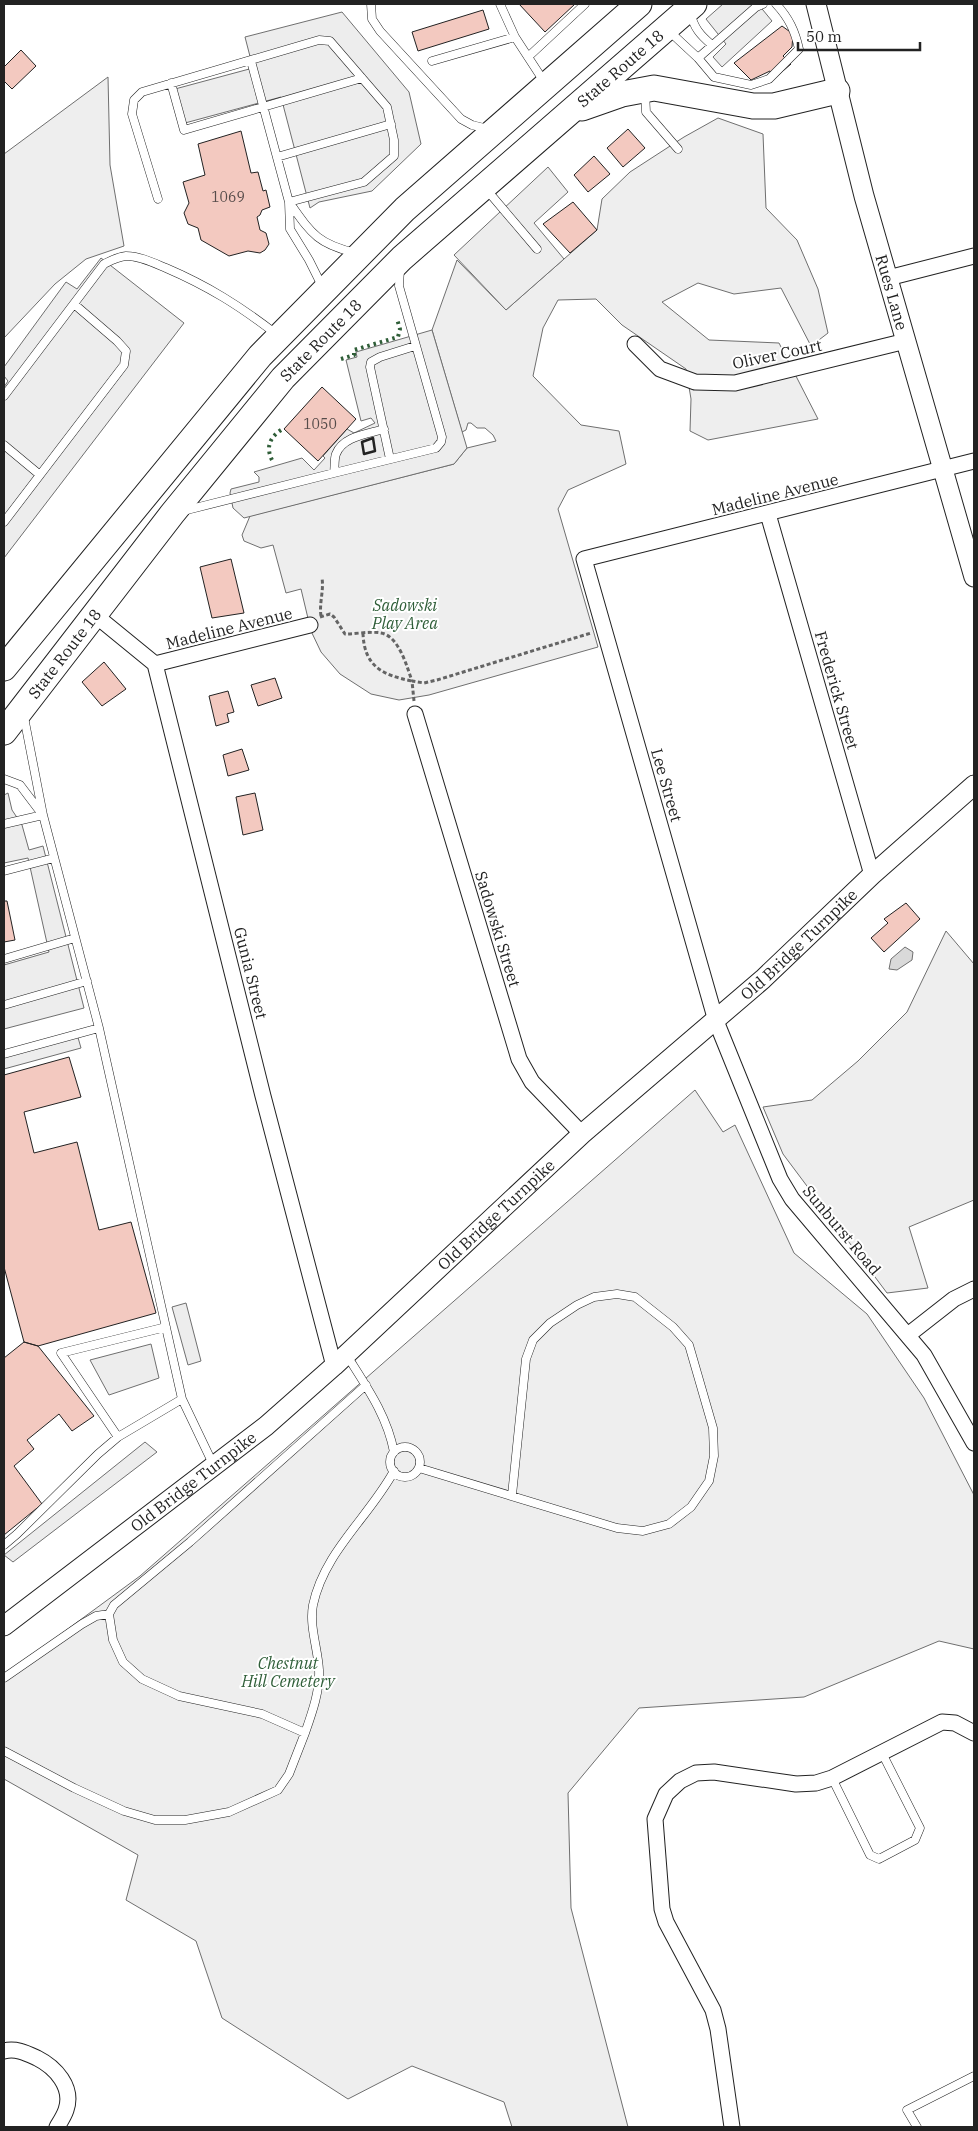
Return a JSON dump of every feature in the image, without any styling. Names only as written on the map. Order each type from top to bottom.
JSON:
[{"type":"highway","name":"State Route 18","points":[[4,668],[260,356],[279,336],[405,209],[639,4]]},
{"type":"highway","name":"State Route 18","points":[[4,732],[172,514],[283,378],[402,258],[692,6]]},
{"type":"highway","points":[[531,147],[582,108],[622,94],[654,88],[754,106],[774,106],[838,91]]},
{"type":"street","name":"Rues Lane","points":[[816,4],[864,196],[974,577]]},
{"type":"street","points":[[888,278],[974,256]]},
{"type":"street","name":"Oliver Court","points":[[635,344],[660,370],[695,382],[735,383],[906,341]]},
{"type":"street","name":"Madeline Avenue","points":[[584,559],[974,461]]},
{"type":"street","name":"Frederick Street","points":[[768,514],[872,875]]},
{"type":"street","name":"Lee Street","points":[[584,559],[716,1021]]},
{"type":"street","points":[[95,615],[156,664]]},
{"type":"street","name":"Madeline Avenue","points":[[156,664],[316,621]]},
{"type":"street","name":"Gunia Street","points":[[156,664],[263,1096],[340,1360]]},
{"type":"street","name":"Sadowski Street","points":[[416,714],[519,1059],[532,1082],[582,1134]]},
{"type":"street","name":"Old Bridge Turnpike","points":[[4,1626],[266,1426],[340,1360],[582,1134],[716,1021],[872,875],[974,784]]},
{"type":"street","name":"Sunburst Road","points":[[716,1021],[780,1179],[792,1199],[908,1334],[939,1380],[974,1443]]},
{"type":"street","points":[[908,1334],[954,1299],[974,1289]]},
{"type":"street","points":[[732,2127],[718,2029],[713,2010],[666,1922],[662,1909],[654,1818],[666,1794],[680,1782],[696,1773],[714,1772],[796,1784],[816,1783],[832,1778],[882,1754],[942,1722],[955,1723],[974,1733]]},
{"type":"street","points":[[4,2051],[12,2049],[28,2054],[49,2064],[59,2074],[67,2092],[67,2109],[57,2127]]},
{"type":"lane","points":[[371,4],[372,19],[380,30],[461,119],[472,125],[495,130]]},
{"type":"lane","points":[[500,4],[515,37],[546,85]]},
{"type":"lane","points":[[528,56],[585,4]]},
{"type":"lane","points":[[698,58],[756,7],[763,4]]},
{"type":"lane","points":[[666,28],[698,58],[714,77],[751,85],[769,79],[799,50],[795,30],[786,14],[776,4]]},
{"type":"lane","points":[[692,6],[693,24],[700,36],[712,45]]},
{"type":"lane","points":[[432,61],[515,37]]},
{"type":"lane","points":[[158,199],[132,114],[134,100],[142,92],[319,40],[330,41],[387,107],[394,140],[394,156],[364,182],[289,202]]},
{"type":"lane","points":[[251,61],[289,202],[290,229],[309,260],[324,290]]},
{"type":"lane","points":[[171,83],[184,130],[362,78]]},
{"type":"lane","points":[[644,90],[646,112],[678,149]]},
{"type":"lane","points":[[277,157],[391,124]]},
{"type":"lane","points":[[483,186],[537,249]]},
{"type":"lane","points":[[289,202],[310,232],[334,248],[359,254]]},
{"type":"lane","points":[[4,396],[104,264],[115,258],[127,256],[144,259],[188,278],[221,295],[279,336]]},
{"type":"lane","points":[[172,514],[436,448],[441,442],[442,437],[399,286],[402,258]]},
{"type":"lane","points":[[4,522],[7,511],[40,475],[124,365],[126,351],[74,304]]},
{"type":"lane","points":[[390,459],[371,362],[380,357],[416,346]]},
{"type":"lane","points":[[334,473],[335,455],[344,443],[356,437],[384,429]]},
{"type":"lane","points":[[4,445],[40,475]]},
{"type":"lane","points":[[22,709],[43,815],[99,1028],[182,1399],[214,1466]]},
{"type":"lane","points":[[4,779],[20,785],[43,815]]},
{"type":"lane","points":[[4,824],[43,815]]},
{"type":"lane","points":[[4,871],[54,858]]},
{"type":"lane","points":[[4,959],[75,938]]},
{"type":"lane","points":[[4,1005],[87,982]]},
{"type":"lane","points":[[4,1054],[99,1028]]},
{"type":"lane","points":[[419,1468],[617,1528],[643,1532],[669,1524],[691,1507],[709,1481],[714,1456],[713,1428],[689,1345],[673,1327],[635,1297],[617,1294],[594,1297],[577,1305],[550,1323],[533,1340],[526,1358],[512,1495]]},
{"type":"lane","points":[[118,1438],[61,1353],[166,1327]]},
{"type":"lane","points":[[340,1360],[366,1386],[376,1400],[385,1420],[394,1452],[390,1462],[394,1471],[402,1476],[408,1476],[412,1475],[419,1468],[420,1459],[415,1451],[407,1447],[394,1452]]},
{"type":"lane","points":[[305,1733],[262,1714],[179,1696],[142,1679],[123,1662],[113,1640],[109,1614],[114,1605],[190,1542],[366,1386]]},
{"type":"lane","points":[[4,1544],[17,1534],[98,1454],[118,1438],[182,1399]]},
{"type":"lane","points":[[4,1751],[74,1788],[124,1811],[155,1820],[185,1820],[229,1812],[278,1790],[289,1774],[305,1733],[317,1694],[319,1671],[313,1606],[321,1582],[333,1558],[386,1486],[394,1471]]},
{"type":"lane","points":[[4,1678],[82,1624],[96,1616],[109,1614]]},
{"type":"lane","points":[[832,1778],[870,1856],[879,1859],[915,1840],[920,1828],[882,1754]]},
{"type":"lane","points":[[917,2127],[908,2110],[974,2076]]},
{"type":"path","points":[[316,621],[323,590],[322,578]]},
{"type":"path","points":[[316,621],[330,614],[345,634],[381,633],[390,637],[398,648],[412,682],[416,714]]},
{"type":"path","points":[[363,633],[364,648],[367,655],[381,672],[395,678],[424,683],[604,629]]},
{"type":"green space","points":[[108,77],[110,165],[124,246],[86,259],[55,284],[4,338],[4,154]]},
{"type":"green space","name":"Sadowski Play Area","points":[[718,118],[763,134],[766,208],[797,240],[818,289],[828,333],[811,346],[781,288],[734,294],[698,283],[662,302],[709,340],[779,343],[818,419],[708,440],[690,431],[691,399],[686,369],[622,325],[596,299],[558,300],[543,328],[533,376],[581,425],[619,431],[626,464],[568,490],[558,509],[598,647],[429,695],[399,700],[371,694],[340,674],[321,652],[311,631],[301,589],[286,593],[273,545],[261,548],[244,541],[242,535],[250,516],[454,464],[467,448],[496,441],[493,435],[485,428],[477,428],[471,423],[468,423],[466,430],[462,432],[432,330],[457,260],[506,310],[597,230],[602,199],[630,172],[684,137]]},
{"type":"green space","points":[[946,931],[974,964],[974,1200],[909,1227],[928,1288],[887,1293],[783,1154],[763,1107],[812,1100],[858,1061],[907,1012]]},
{"type":"green space","name":"Chestnut Hill Cemetery","points":[[695,1090],[723,1132],[735,1125],[794,1253],[867,1314],[924,1398],[974,1495],[974,1649],[939,1641],[804,1697],[639,1708],[568,1793],[571,1908],[628,2127],[512,2127],[504,2102],[412,2066],[348,2099],[222,2018],[196,1941],[126,1900],[138,1855],[4,1779],[4,1676],[140,1576]]},
{"type":"shaded area","points":[[723,4],[758,4],[772,21],[722,67],[713,57],[726,44],[706,19]]},
{"type":"shaded area","points":[[342,12],[409,92],[421,144],[372,191],[319,202],[310,208],[281,97],[185,123],[175,89],[253,68],[245,37]]},
{"type":"shaded area","points":[[548,167],[568,192],[534,223],[564,259],[506,310],[454,255]]},
{"type":"shaded area","points":[[101,258],[184,323],[4,558],[4,387],[8,381],[4,376],[4,367],[66,282],[77,289]]},
{"type":"shaded area","points":[[432,330],[467,448],[454,464],[244,518],[233,508],[231,489],[259,482],[259,477],[254,472],[302,458],[314,470],[325,458],[323,456],[347,429],[354,433],[375,423],[371,418],[361,421],[346,360],[357,357],[356,352]]},
{"type":"shaded area","points":[[8,793],[12,810],[22,825],[29,850],[43,846],[84,1008],[4,1029],[4,965],[49,952],[28,858],[4,863],[4,795]]},
{"type":"shaded area","points":[[905,947],[913,952],[912,960],[897,970],[889,969],[891,959]]},
{"type":"shaded area","points":[[77,1034],[81,1048],[4,1069],[4,1054]]},
{"type":"shaded area","points":[[186,1303],[201,1361],[188,1365],[172,1307]]},
{"type":"shaded area","points":[[151,1344],[159,1378],[109,1395],[90,1360]]},
{"type":"shaded area","points":[[145,1442],[157,1452],[13,1562],[4,1555]]},
{"type":"building","points":[[519,4],[575,4],[545,32]]},
{"type":"building","points":[[483,10],[489,29],[418,51],[412,32]]},
{"type":"building","points":[[782,26],[793,34],[792,47],[783,56],[791,64],[776,77],[770,71],[751,80],[734,63]]},
{"type":"building","points":[[21,50],[36,66],[12,89],[4,81],[4,67]]},
{"type":"building","points":[[628,129],[645,148],[623,167],[607,148]]},
{"type":"building","points":[[241,131],[251,173],[258,172],[263,191],[266,190],[270,207],[262,210],[257,217],[260,230],[266,233],[269,244],[260,253],[248,251],[229,256],[201,240],[198,228],[188,224],[184,213],[189,203],[183,182],[205,175],[198,144]]},
{"type":"building","points":[[594,156],[610,174],[588,192],[574,175]]},
{"type":"building","points":[[573,202],[597,230],[570,253],[543,224]]},
{"type":"building","points":[[322,387],[356,419],[318,461],[284,429]]},
{"type":"building","points":[[231,559],[244,613],[212,618],[200,567]]},
{"type":"building","points":[[104,662],[126,689],[102,706],[82,682]]},
{"type":"building","points":[[275,678],[282,698],[258,706],[251,685]]},
{"type":"building","points":[[228,691],[234,712],[227,714],[229,722],[216,726],[209,696]]},
{"type":"building","points":[[242,749],[249,770],[228,776],[223,755]]},
{"type":"building","points":[[255,793],[263,830],[243,835],[236,797]]},
{"type":"building","points":[[4,901],[7,901],[15,940],[4,942]]},
{"type":"building","points":[[906,903],[920,919],[884,952],[871,938],[888,923],[884,919]]},
{"type":"building","points":[[69,1057],[81,1097],[24,1112],[34,1153],[77,1142],[99,1230],[131,1222],[156,1313],[38,1346],[24,1342],[4,1267],[4,1075]]},
{"type":"building","points":[[24,1342],[38,1346],[94,1416],[72,1431],[59,1414],[27,1440],[34,1449],[14,1466],[42,1504],[4,1535],[4,1358]]},
{"type":"hedge","points":[[341,359],[354,355],[354,350],[398,337],[400,329],[397,319]]},
{"type":"hedge","points":[[272,460],[269,451],[270,443],[281,430]]},
{"type":"wall","points":[[373,438],[375,451],[364,454],[362,442],[373,438]]}]
